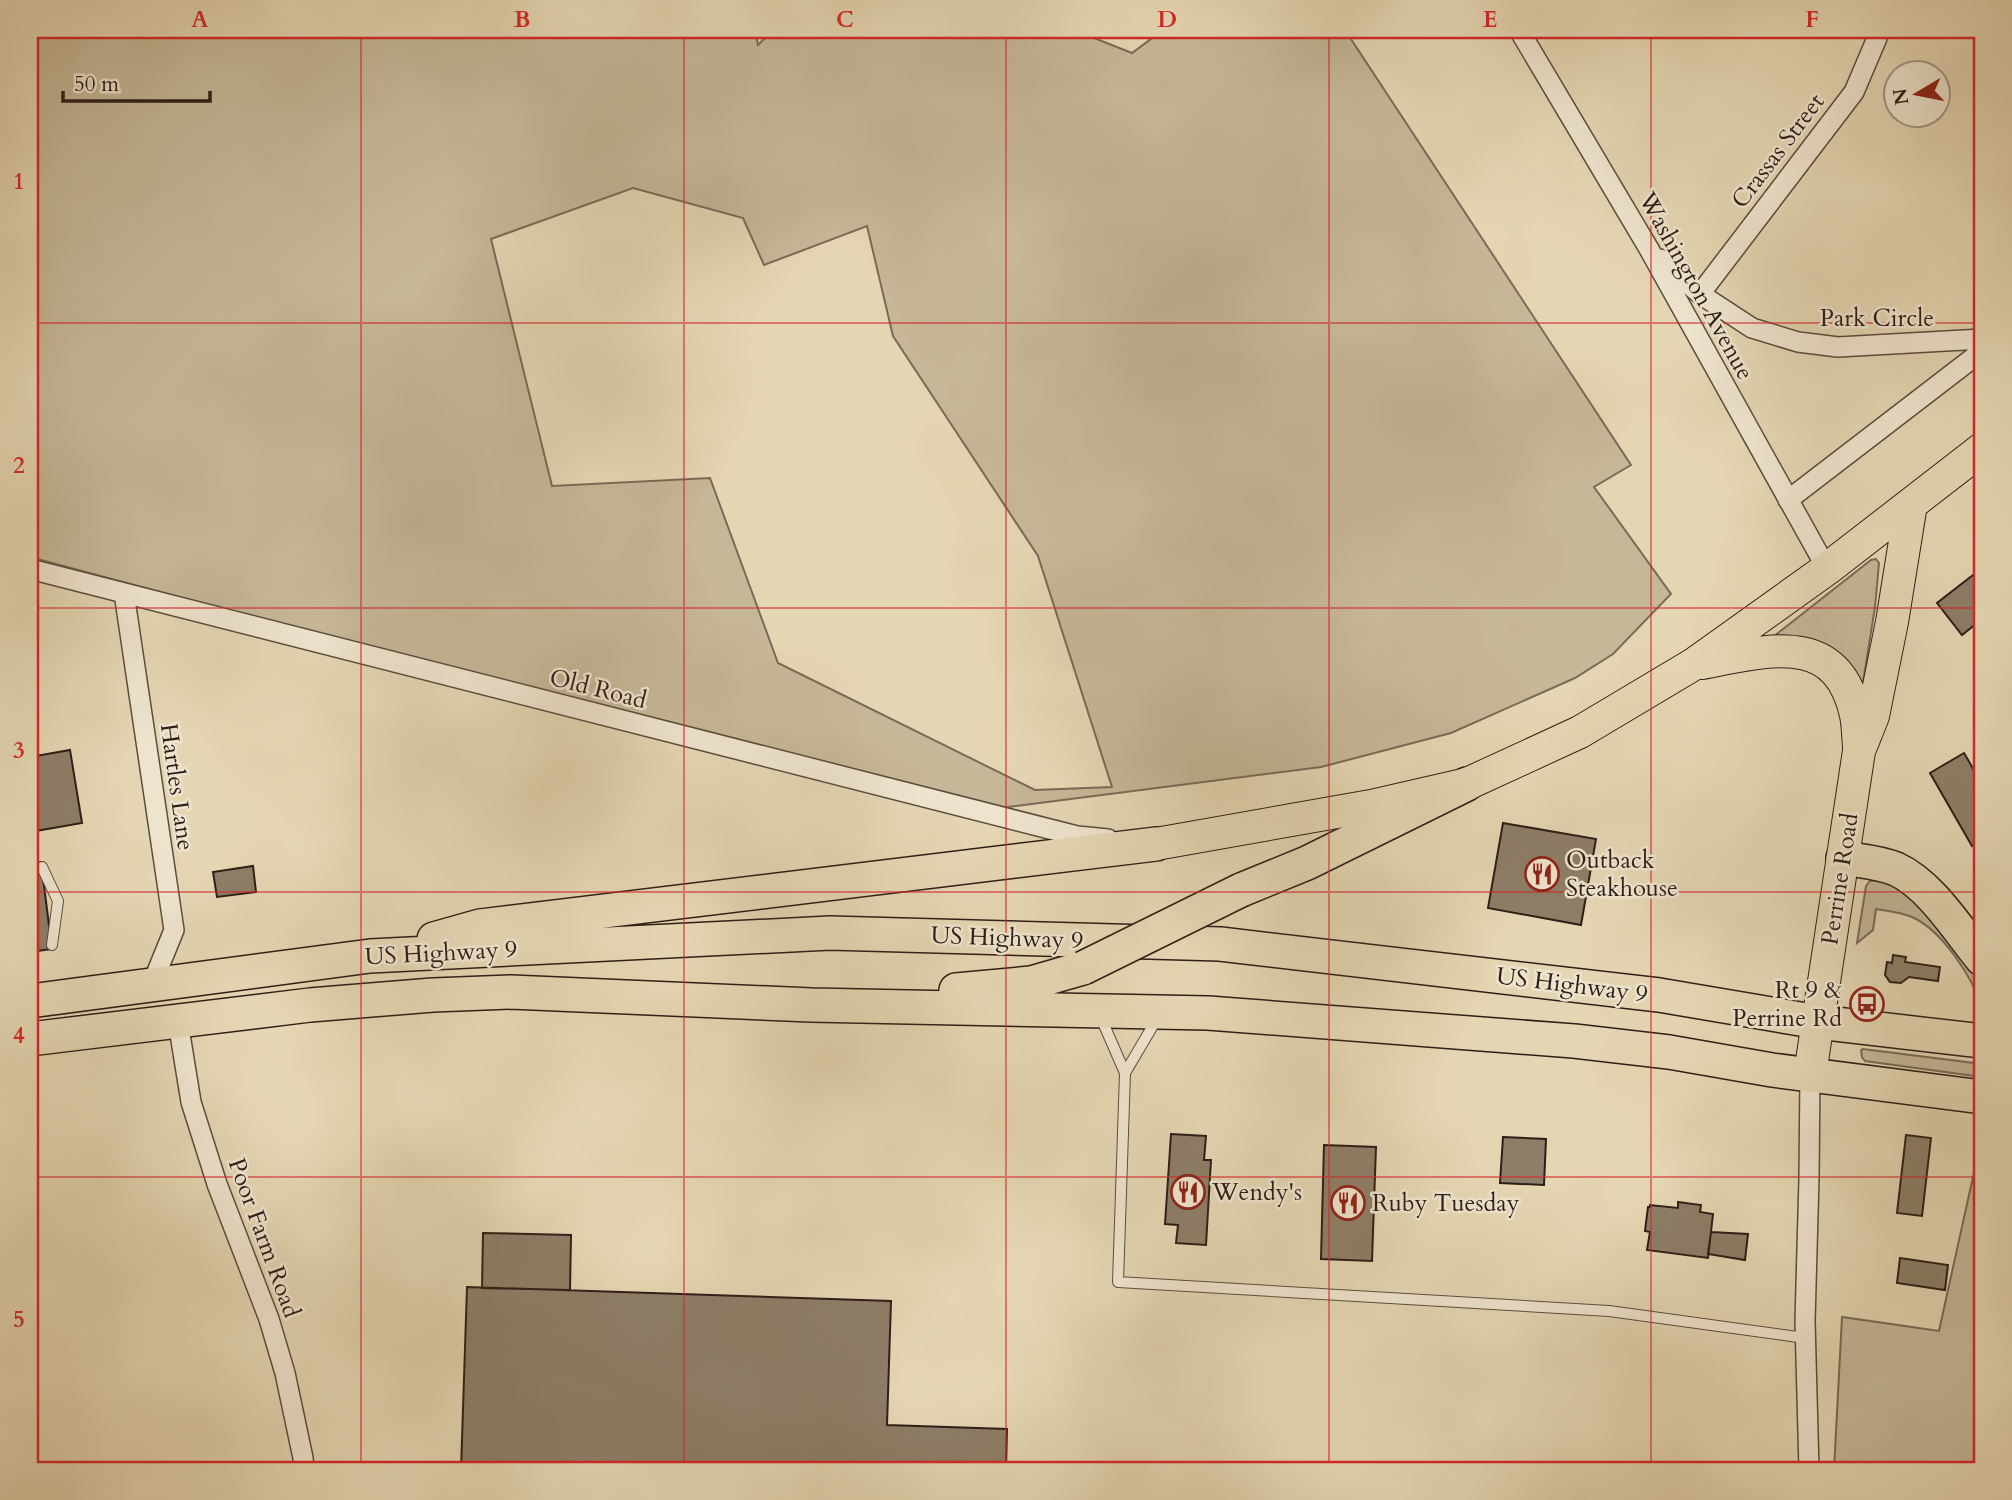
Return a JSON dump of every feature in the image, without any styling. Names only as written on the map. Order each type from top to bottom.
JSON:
[{"type":"highway","points":[[811,1005],[1031,983],[1083,968],[1241,890],[1307,863],[1467,785]]},
{"type":"highway","points":[[370,956],[480,926],[1156,844]]},
{"type":"highway","points":[[1843,858],[1881,864],[1914,881],[1935,901],[1982,959]]},
{"type":"highway","name":"US Highway 9","points":[[30,1001],[370,956],[830,933],[1220,944],[1659,995],[1818,1022],[1982,1041]]},
{"type":"highway","name":"US Highway 9","points":[[30,1039],[310,1005],[511,992],[811,1005],[1208,1013],[1574,1041],[1982,1097]]},
{"type":"main road","points":[[1156,844],[1371,806],[1467,785],[1580,732],[1694,664],[1827,569],[1982,449]]},
{"type":"main road","name":"Perrine Road","points":[[1810,1074],[1859,751],[1873,716],[1892,622],[1911,504]]},
{"type":"main road","points":[[1694,664],[1786,651],[1812,655],[1832,665],[1845,683],[1856,715],[1859,751]]},
{"type":"street","name":"Washington Avenue","points":[[1519,30],[1649,249],[1827,569]]},
{"type":"street","name":"Crassas Street","points":[[1700,294],[1854,92],[1878,30]]},
{"type":"street","name":"Park Circle","points":[[1649,249],[1700,294],[1752,328],[1798,342],[1838,347],[1982,339]]},
{"type":"street","points":[[1788,500],[1982,351]]},
{"type":"street","name":"Old Road","points":[[30,569],[1077,836],[1156,844]]},
{"type":"street","name":"Hartles Lane","points":[[124,593],[174,930],[152,984]]},
{"type":"street","name":"Poor Farm Road","points":[[178,1022],[191,1102],[217,1184],[270,1319],[285,1373],[304,1470]]},
{"type":"street","name":"Perrine Road","points":[[1809,1470],[1805,1338],[1810,1074]]},
{"type":"lane","points":[[42,867],[58,901],[52,946]]},
{"type":"lane","points":[[44,883],[58,901]]},
{"type":"lane","points":[[46,902],[58,901]]},
{"type":"lane","points":[[49,928],[58,901]]},
{"type":"lane","points":[[1098,1011],[1125,1073],[1118,1282],[1609,1311],[1805,1338]]},
{"type":"lane","points":[[1125,1073],[1161,1012]]},
{"type":"shaded area","points":[[30,30],[755,30],[758,45],[773,30],[1074,30],[1132,53],[1163,30],[1345,30],[1631,465],[1594,487],[1671,594],[1613,654],[1575,678],[1451,733],[1321,767],[976,811],[30,557]],"holes":[[[633,188],[743,218],[764,265],[867,226],[893,336],[1038,556],[1112,787],[1035,790],[778,663],[710,478],[552,486],[491,239]]]},
{"type":"shaded area","points":[[1876,559],[1879,563],[1875,607],[1862,689],[1773,637],[1871,560]]},
{"type":"shaded area","points":[[1882,879],[1896,882],[1982,973],[1982,1008],[1972,983],[1946,945],[1914,918],[1876,909],[1873,930],[1857,943],[1866,886],[1870,881]]},
{"type":"shaded area","points":[[1863,1049],[1982,1064],[1982,1077],[1865,1061],[1862,1057]]},
{"type":"shaded area","points":[[1982,1136],[1982,1470],[1834,1470],[1842,1317],[1939,1331]]},
{"type":"building","points":[[1982,568],[1982,619],[1962,635],[1937,603]]},
{"type":"building","points":[[70,750],[82,823],[30,832],[30,757]]},
{"type":"building","points":[[1964,753],[1982,784],[1982,840],[1972,846],[1930,773]]},
{"type":"building","name":"Outback Steakhouse","points":[[1503,823],[1596,839],[1581,925],[1488,908]]},
{"type":"building","points":[[41,862],[52,949],[30,952],[30,863]]},
{"type":"building","points":[[253,866],[256,892],[217,897],[213,872]]},
{"type":"building","points":[[1893,955],[1906,957],[1905,962],[1940,967],[1938,981],[1909,977],[1901,983],[1890,982],[1885,975],[1887,962],[1892,963]]},
{"type":"building","name":"Wendy's","points":[[1171,1134],[1206,1136],[1204,1160],[1211,1160],[1206,1245],[1176,1243],[1178,1225],[1165,1224]]},
{"type":"building","points":[[1906,1135],[1931,1138],[1922,1216],[1897,1213]]},
{"type":"building","points":[[1503,1137],[1546,1139],[1544,1185],[1500,1183]]},
{"type":"building","name":"Ruby Tuesday","points":[[1324,1145],[1376,1147],[1372,1261],[1321,1259]]},
{"type":"building","points":[[1678,1202],[1701,1205],[1700,1212],[1713,1214],[1708,1258],[1647,1250],[1650,1232],[1645,1231],[1648,1207],[1678,1208]]},
{"type":"building","points":[[1711,1232],[1748,1234],[1745,1260],[1708,1254]]},
{"type":"building","points":[[483,1233],[571,1235],[570,1290],[482,1288]]},
{"type":"building","points":[[1900,1258],[1948,1265],[1945,1290],[1897,1283]]},
{"type":"building","points":[[467,1287],[891,1301],[887,1425],[1007,1429],[1006,1470],[461,1470]]},
{"type":"place","name":"Outback Steakhouse","points":[[1542,874]]},
{"type":"place","name":"Rt 9 & Perrine Rd","points":[[1867,1004]]},
{"type":"place","name":"Wendy's","points":[[1188,1192]]},
{"type":"place","name":"Ruby Tuesday","points":[[1348,1203]]}]
